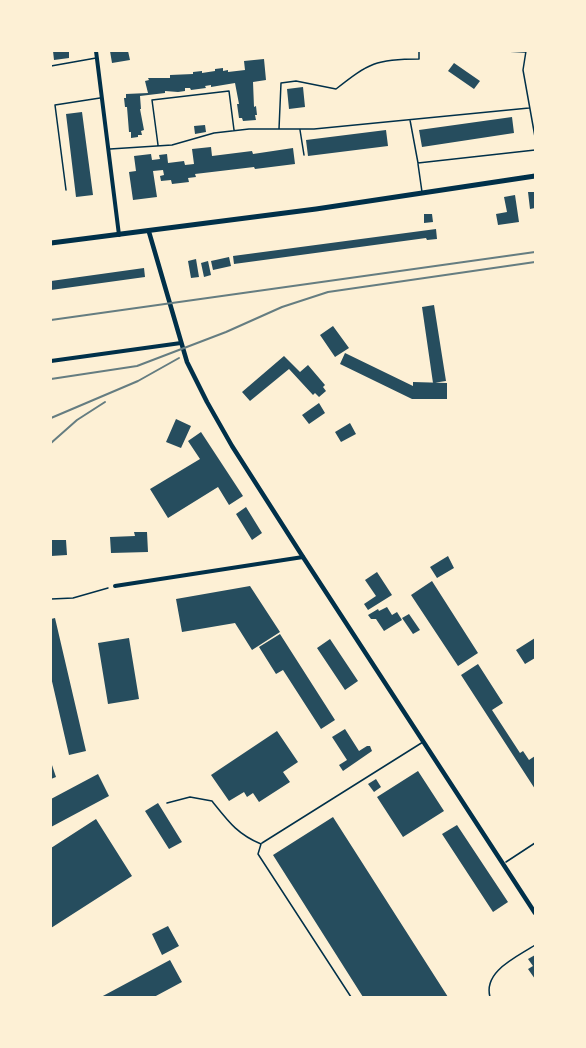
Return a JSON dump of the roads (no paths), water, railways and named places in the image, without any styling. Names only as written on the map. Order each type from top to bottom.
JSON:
[{"type":"main road","points":[[51,243],[149,232],[535,176]]},
{"type":"street","points":[[96,51],[119,235]]},
{"type":"street","points":[[149,232],[187,363],[207,402],[232,446],[303,557],[535,913]]},
{"type":"street","points":[[51,361],[181,343]]},
{"type":"street","points":[[115,586],[303,557]]},
{"type":"lane","points":[[279,129],[281,83],[296,81],[336,89],[374,62],[419,58],[419,51]]},
{"type":"lane","points":[[505,51],[526,52],[523,70],[535,137]]},
{"type":"lane","points":[[51,66],[97,58]]},
{"type":"lane","points":[[158,145],[152,100],[229,91],[234,131]]},
{"type":"lane","points":[[51,107],[101,97]]},
{"type":"lane","points":[[55,105],[66,190]]},
{"type":"lane","points":[[108,149],[172,145],[214,133],[234,131],[300,129],[529,108]]},
{"type":"lane","points":[[410,120],[423,193]]},
{"type":"lane","points":[[300,129],[304,155]]},
{"type":"lane","points":[[418,164],[535,150]]},
{"type":"lane","points":[[351,997],[258,854],[261,844],[423,742]]},
{"type":"lane","points":[[167,803],[190,797],[212,801],[230,824],[244,837],[261,844]]},
{"type":"lane","points":[[503,864],[535,843]]},
{"type":"lane","points":[[490,997],[487,988],[493,974],[535,945]]},
{"type":"railway","points":[[51,320],[535,252]]},
{"type":"railway","points":[[51,379],[137,366],[226,332],[282,307],[328,292],[535,262]]},
{"type":"railway","points":[[51,418],[138,381],[179,358]]},
{"type":"railway","points":[[51,443],[77,420],[105,402]]}]
